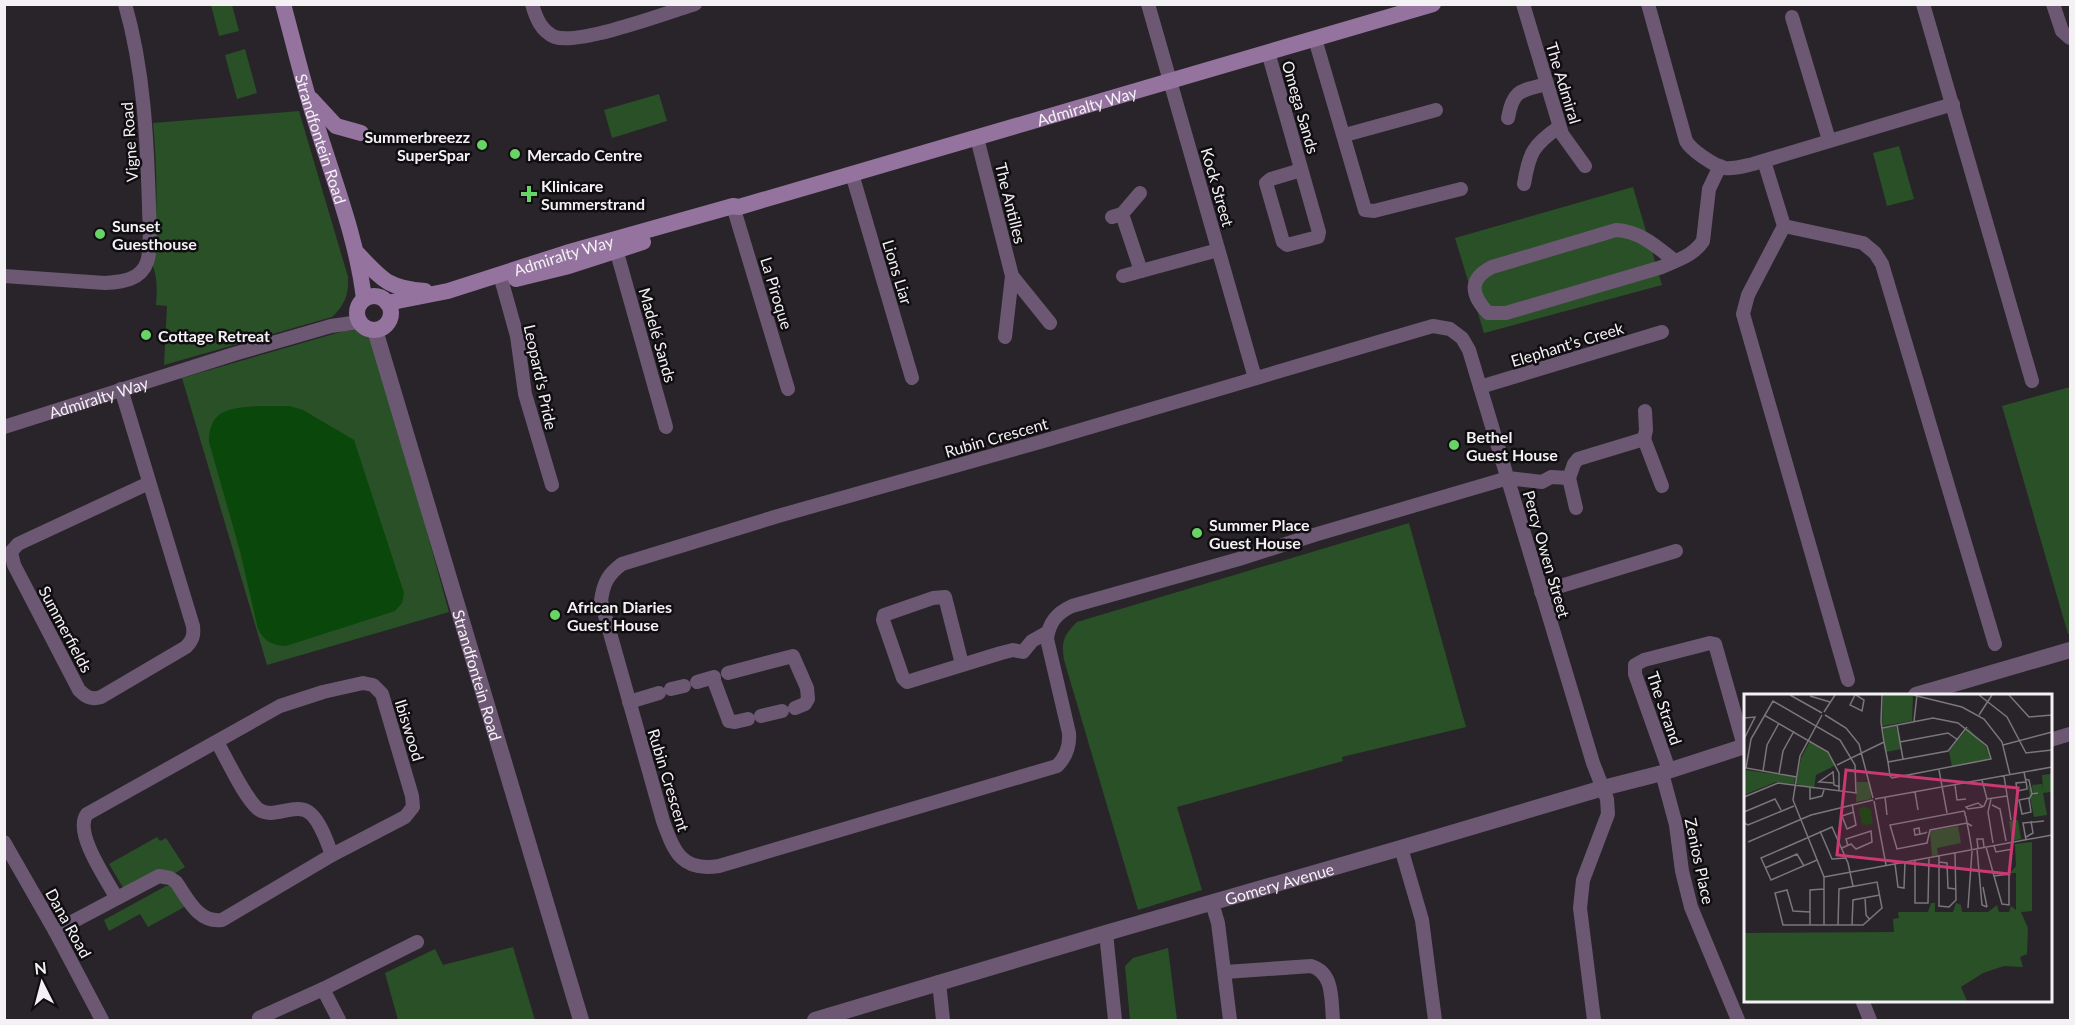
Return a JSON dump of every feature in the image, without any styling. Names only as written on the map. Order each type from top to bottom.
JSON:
[{"type":"main road","name":"Strandfontein Road","points":[[283,4],[307,93],[372,308]]},
{"type":"main road","name":"Admiralty Way","points":[[372,308],[501,279],[553,271],[615,246],[736,208],[1433,4]]},
{"type":"main road","points":[[307,93],[336,126],[361,133]]},
{"type":"main road","points":[[354,250],[381,279],[392,286],[408,290],[448,291]]},
{"type":"main road","name":"Admiralty Way","points":[[372,308],[443,300],[501,279]]},
{"type":"main road","points":[[372,308],[387,324],[375,330],[366,328],[372,308]]},
{"type":"street","name":"Vigne Road","points":[[4,276],[105,284],[129,280],[138,274],[147,262],[149,254],[146,123],[126,4]]},
{"type":"street","points":[[532,4],[538,22],[547,32],[556,37],[572,38],[605,31],[694,4]]},
{"type":"street","name":"Kock Street","points":[[1148,4],[1255,378]]},
{"type":"street","name":"The Admiral","points":[[1523,4],[1559,127],[1568,144],[1585,166]]},
{"type":"street","points":[[1923,4],[2032,381]]},
{"type":"street","points":[[2053,4],[2062,31],[2070,38]]},
{"type":"street","points":[[1649,7],[1686,141],[1692,149],[1720,166],[1738,168],[1953,104]]},
{"type":"street","points":[[1792,17],[1829,140]]},
{"type":"street","points":[[1315,39],[1367,211],[1374,212],[1461,189]]},
{"type":"street","name":"Omega Sands","points":[[1269,52],[1319,235],[1287,245],[1283,242],[1266,183],[1271,179],[1301,170]]},
{"type":"street","points":[[1508,118],[1512,100],[1516,96],[1547,84]]},
{"type":"street","points":[[1344,135],[1436,110]]},
{"type":"street","points":[[1524,184],[1526,167],[1533,148],[1559,127]]},
{"type":"street","name":"The Antilles","points":[[977,138],[1012,276],[1005,337]]},
{"type":"street","points":[[1764,161],[1784,226],[1748,295],[1743,314],[1848,680]]},
{"type":"street","points":[[1675,261],[1636,234],[1616,230],[1492,267],[1478,275],[1475,287],[1478,299],[1488,313],[1506,313],[1675,261],[1686,257],[1699,248],[1703,242],[1709,189],[1720,166]]},
{"type":"street","name":"Lions Liar","points":[[852,174],[912,378]]},
{"type":"street","points":[[1140,193],[1117,215],[1141,271]]},
{"type":"street","name":"La Piroque","points":[[736,208],[788,389]]},
{"type":"street","points":[[1784,226],[1863,243],[1875,253],[1882,264],[1995,644]]},
{"type":"street","name":"Madelé Sands","points":[[615,246],[666,427]]},
{"type":"street","points":[[1123,276],[1218,250]]},
{"type":"street","name":"The Antilles","points":[[1012,276],[1050,323]]},
{"type":"street","name":"Leopard’s Pride","points":[[501,279],[517,336],[525,394],[552,485]]},
{"type":"street","name":"Admiralty Way","points":[[4,427],[121,389],[332,326],[372,308]]},
{"type":"street","name":"Rubin Crescent","points":[[1048,632],[1050,658],[1069,733],[1068,748],[1057,766],[706,868],[694,866],[683,860],[673,849],[663,822],[601,601],[606,579],[622,564],[778,516],[1040,442],[1427,327],[1444,327],[1455,333]]},
{"type":"street","name":"Strandfontein Road","points":[[375,330],[580,1020]]},
{"type":"street","name":"Elephant’s Creek","points":[[1480,387],[1662,332]]},
{"type":"street","name":"Percy Owen Street","points":[[1455,333],[1462,338],[1469,350],[1593,763],[1609,807],[1580,894],[1594,1020]]},
{"type":"street","name":"Summerfields","points":[[121,389],[193,626],[192,641],[186,647],[101,697],[90,698],[84,696],[79,690],[14,565],[11,552],[18,544],[149,483]]},
{"type":"street","points":[[1645,411],[1644,439],[1662,486]]},
{"type":"street","points":[[1576,508],[1569,478],[1578,459],[1644,439]]},
{"type":"street","points":[[962,664],[945,597],[933,598],[884,615],[883,620],[905,681],[1007,651],[1023,652],[1032,641],[1048,632],[1056,616],[1072,606],[1239,559],[1324,531],[1508,478],[1542,482],[1551,477],[1569,478]]},
{"type":"street","points":[[1541,592],[1676,551]]},
{"type":"street","name":"The Strand","points":[[1665,771],[1634,670],[1636,664],[1644,660],[1710,643],[1715,644],[1744,743]]},
{"type":"street","points":[[1919,694],[2070,650]]},
{"type":"street","points":[[698,682],[714,677],[729,721],[754,718],[805,704],[808,695],[794,656],[728,673]]},
{"type":"street","name":"Ibiswood","points":[[55,931],[152,878],[165,876],[176,882],[203,917],[215,921],[222,920],[332,855],[405,817],[413,807],[412,796],[382,694],[368,683],[355,684],[294,701],[267,713],[91,811],[82,823],[86,841],[116,897]]},
{"type":"street","points":[[629,702],[671,689]]},
{"type":"street","points":[[2051,739],[2070,734]]},
{"type":"street","points":[[217,742],[249,798],[259,809],[267,813],[302,809],[309,812],[318,824],[332,855]]},
{"type":"street","name":"Gomery Avenue","points":[[822,1019],[939,982],[1744,746]]},
{"type":"street","name":"Zenios Place","points":[[1665,771],[1682,870],[1691,907],[1738,1020]]},
{"type":"street","name":"Dana Road","points":[[4,842],[102,1020]]},
{"type":"street","points":[[1401,848],[1422,920],[1435,1020]]},
{"type":"street","points":[[1212,903],[1218,923],[1230,1020]]},
{"type":"street","points":[[1106,933],[1115,1020]]},
{"type":"street","points":[[259,1018],[417,942]]},
{"type":"street","points":[[1225,972],[1311,966],[1319,968],[1328,979],[1334,1020]]},
{"type":"street","points":[[939,982],[943,1020]]},
{"type":"street","points":[[322,989],[339,1020]]},
{"type":"street","points":[[1863,1001],[1870,1020]]},
{"type":"shaded area","points":[[211,5],[232,5],[239,31],[219,36]]},
{"type":"shaded area","points":[[245,49],[257,93],[237,99],[225,55]]},
{"type":"shaded area","points":[[659,94],[667,121],[612,138],[604,110]]},
{"type":"shaded area","points":[[299,111],[348,277],[348,289],[343,304],[332,317],[164,365],[167,306],[156,305],[156,278],[151,263],[156,193],[153,123]]},
{"type":"shaded area","points":[[1899,146],[1914,199],[1887,206],[1873,153]]},
{"type":"shaded area","points":[[1633,187],[1662,285],[1484,333],[1455,238]]},
{"type":"shaded area","points":[[356,330],[371,339],[376,347],[449,612],[267,665],[182,378],[344,331]]},
{"type":"shaded area","points":[[2070,387],[2070,634],[2068,634],[2002,406]]},
{"type":"shaded area","points":[[289,406],[303,410],[354,440],[404,593],[402,603],[395,611],[286,646],[269,642],[263,637],[258,629],[240,551],[209,442],[213,422],[218,416],[231,409]]},
{"type":"shaded area","points":[[1409,523],[1466,727],[1342,757],[1343,761],[1177,807],[1202,890],[1138,910],[1064,660],[1063,643],[1069,631],[1077,622]]},
{"type":"shaded area","points":[[157,837],[160,841],[166,838],[185,867],[172,875],[125,891],[109,864]]},
{"type":"shaded area","points":[[166,886],[172,886],[188,905],[148,927],[140,914],[109,931],[104,920]]},
{"type":"shaded area","points":[[513,947],[535,1020],[398,1020],[385,973],[435,949],[443,965]]},
{"type":"shaded area","points":[[1168,948],[1177,1020],[1130,1020],[1125,966],[1133,958]]},
{"type":"place","name":"Summerbreezz SuperSpar","points":[[482,145]]},
{"type":"place","name":"Mercado Centre","points":[[515,154]]},
{"type":"place","name":"Klinicare Summerstrand","points":[[529,194]]},
{"type":"place","name":"Sunset Guesthouse","points":[[100,234]]},
{"type":"place","name":"Cottage Retreat","points":[[146,335]]},
{"type":"place","name":"Bethel Guest House","points":[[1454,445]]},
{"type":"place","name":"Summer Place Guest House","points":[[1197,533]]},
{"type":"place","name":"African Diaries Guest House","points":[[555,615]]}]
